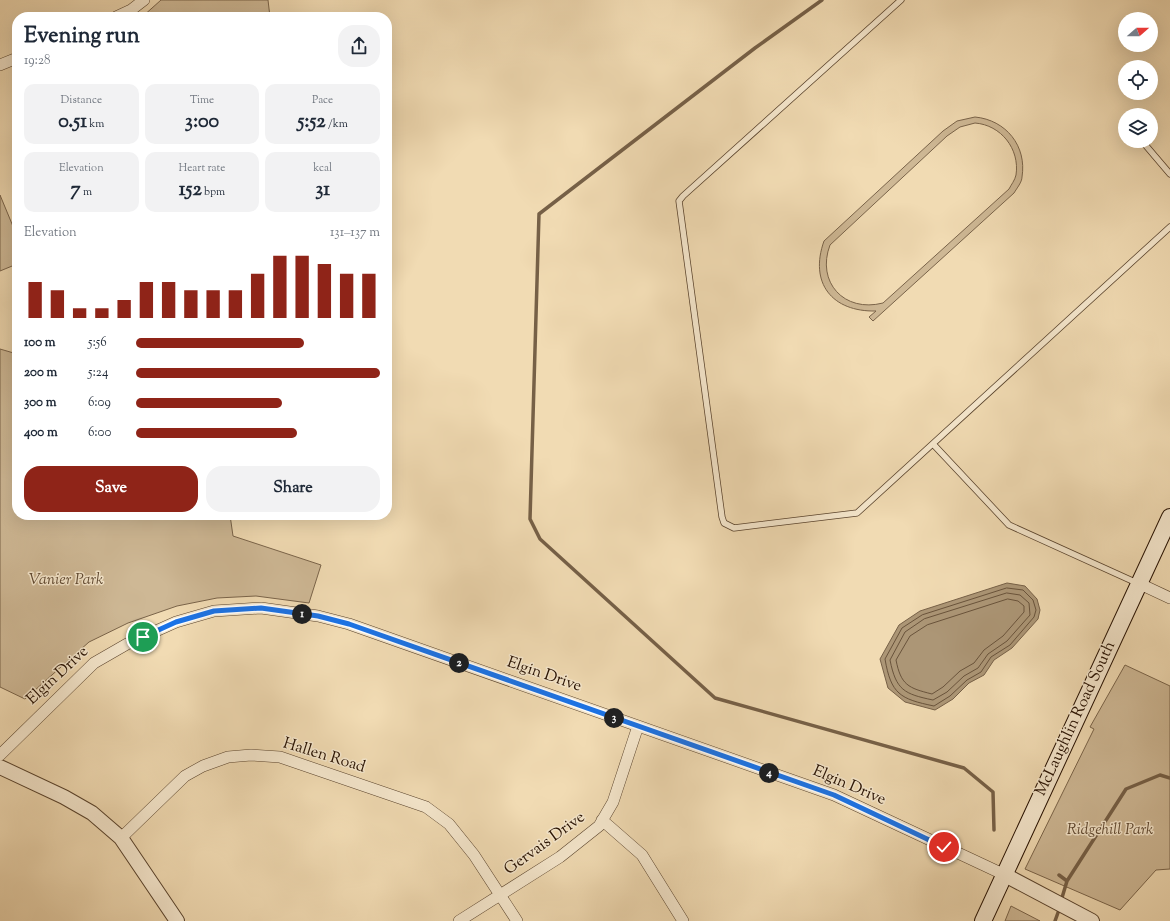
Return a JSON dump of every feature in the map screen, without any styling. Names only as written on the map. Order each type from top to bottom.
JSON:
[{"type":"main road","name":"McLaughlin Road South","points":[[983,921],[1138,583],[1170,517]]},
{"type":"street","points":[[127,12],[144,0]]},
{"type":"street","points":[[0,65],[12,60]]},
{"type":"street","points":[[1138,583],[1170,598]]},
{"type":"street","name":"Elgin Drive","points":[[0,755],[94,663],[127,644],[176,622],[214,611],[261,608],[318,616],[349,624],[834,795],[1005,875],[1087,918]]},
{"type":"street","name":"Gervais Drive","points":[[459,921],[560,857],[599,826],[613,802],[638,726]]},
{"type":"street","name":"Hallen Road","points":[[121,838],[185,776],[203,766],[236,756],[251,755],[280,757],[426,807],[450,824],[474,855],[517,921]]},
{"type":"street","points":[[0,767],[64,797],[92,813],[121,838],[177,921]]},
{"type":"street","points":[[602,820],[642,855],[683,921]]},
{"type":"lane","points":[[901,0],[679,201],[678,209],[724,523],[734,528],[857,513],[1170,227]]},
{"type":"lane","points":[[1148,148],[1170,174]]},
{"type":"lane","points":[[933,444],[1009,525],[1138,583]]},
{"type":"green space","points":[[161,0],[268,0],[269,12],[148,12]]},
{"type":"green space","points":[[975,117],[996,123],[1005,129],[1018,145],[1023,166],[1021,181],[1014,193],[873,321],[869,317],[876,311],[861,310],[847,306],[836,300],[828,292],[822,282],[820,270],[820,256],[824,241],[943,131],[957,121]],"holes":[[[975,123],[993,128],[1000,133],[1012,148],[1015,156],[1016,175],[1009,189],[883,303],[869,305],[856,303],[845,299],[837,292],[830,282],[827,271],[827,259],[830,245],[947,136],[960,127]]]},
{"type":"green space","points":[[0,195],[12,224],[12,266],[0,271]]},
{"type":"green space","name":"Vanier Park","points":[[0,349],[12,353],[12,520],[231,520],[233,536],[321,565],[309,603],[256,596],[217,598],[177,606],[128,623],[89,642],[25,699],[0,687]]},
{"type":"green space","name":"Ridgehill Park","points":[[1125,665],[1170,686],[1170,869],[1156,870],[1120,910],[1025,869],[1094,729],[1090,727]]},
{"type":"green space","points":[[1011,906],[1040,921],[1005,921]]},
{"type":"water","points":[[1007,583],[1025,586],[1037,599],[1040,610],[1038,619],[1012,648],[994,660],[984,675],[969,683],[953,699],[935,710],[905,702],[888,688],[880,659],[899,625],[920,611]]},
{"type":"waterway","points":[[822,0],[755,48],[539,214],[530,519],[540,539],[715,698],[964,768],[993,792],[994,830]]},
{"type":"waterway","points":[[1061,901],[1067,881],[1126,789],[1160,775],[1170,778]]},
{"type":"waterway","points":[[1059,875],[1067,881]]},
{"type":"waterway","points":[[1055,921],[1060,907]]},
{"type":"route","points":[[143,637],[176,622],[214,611],[261,608],[318,616],[349,624],[765,772],[834,795],[944,847]]}]
